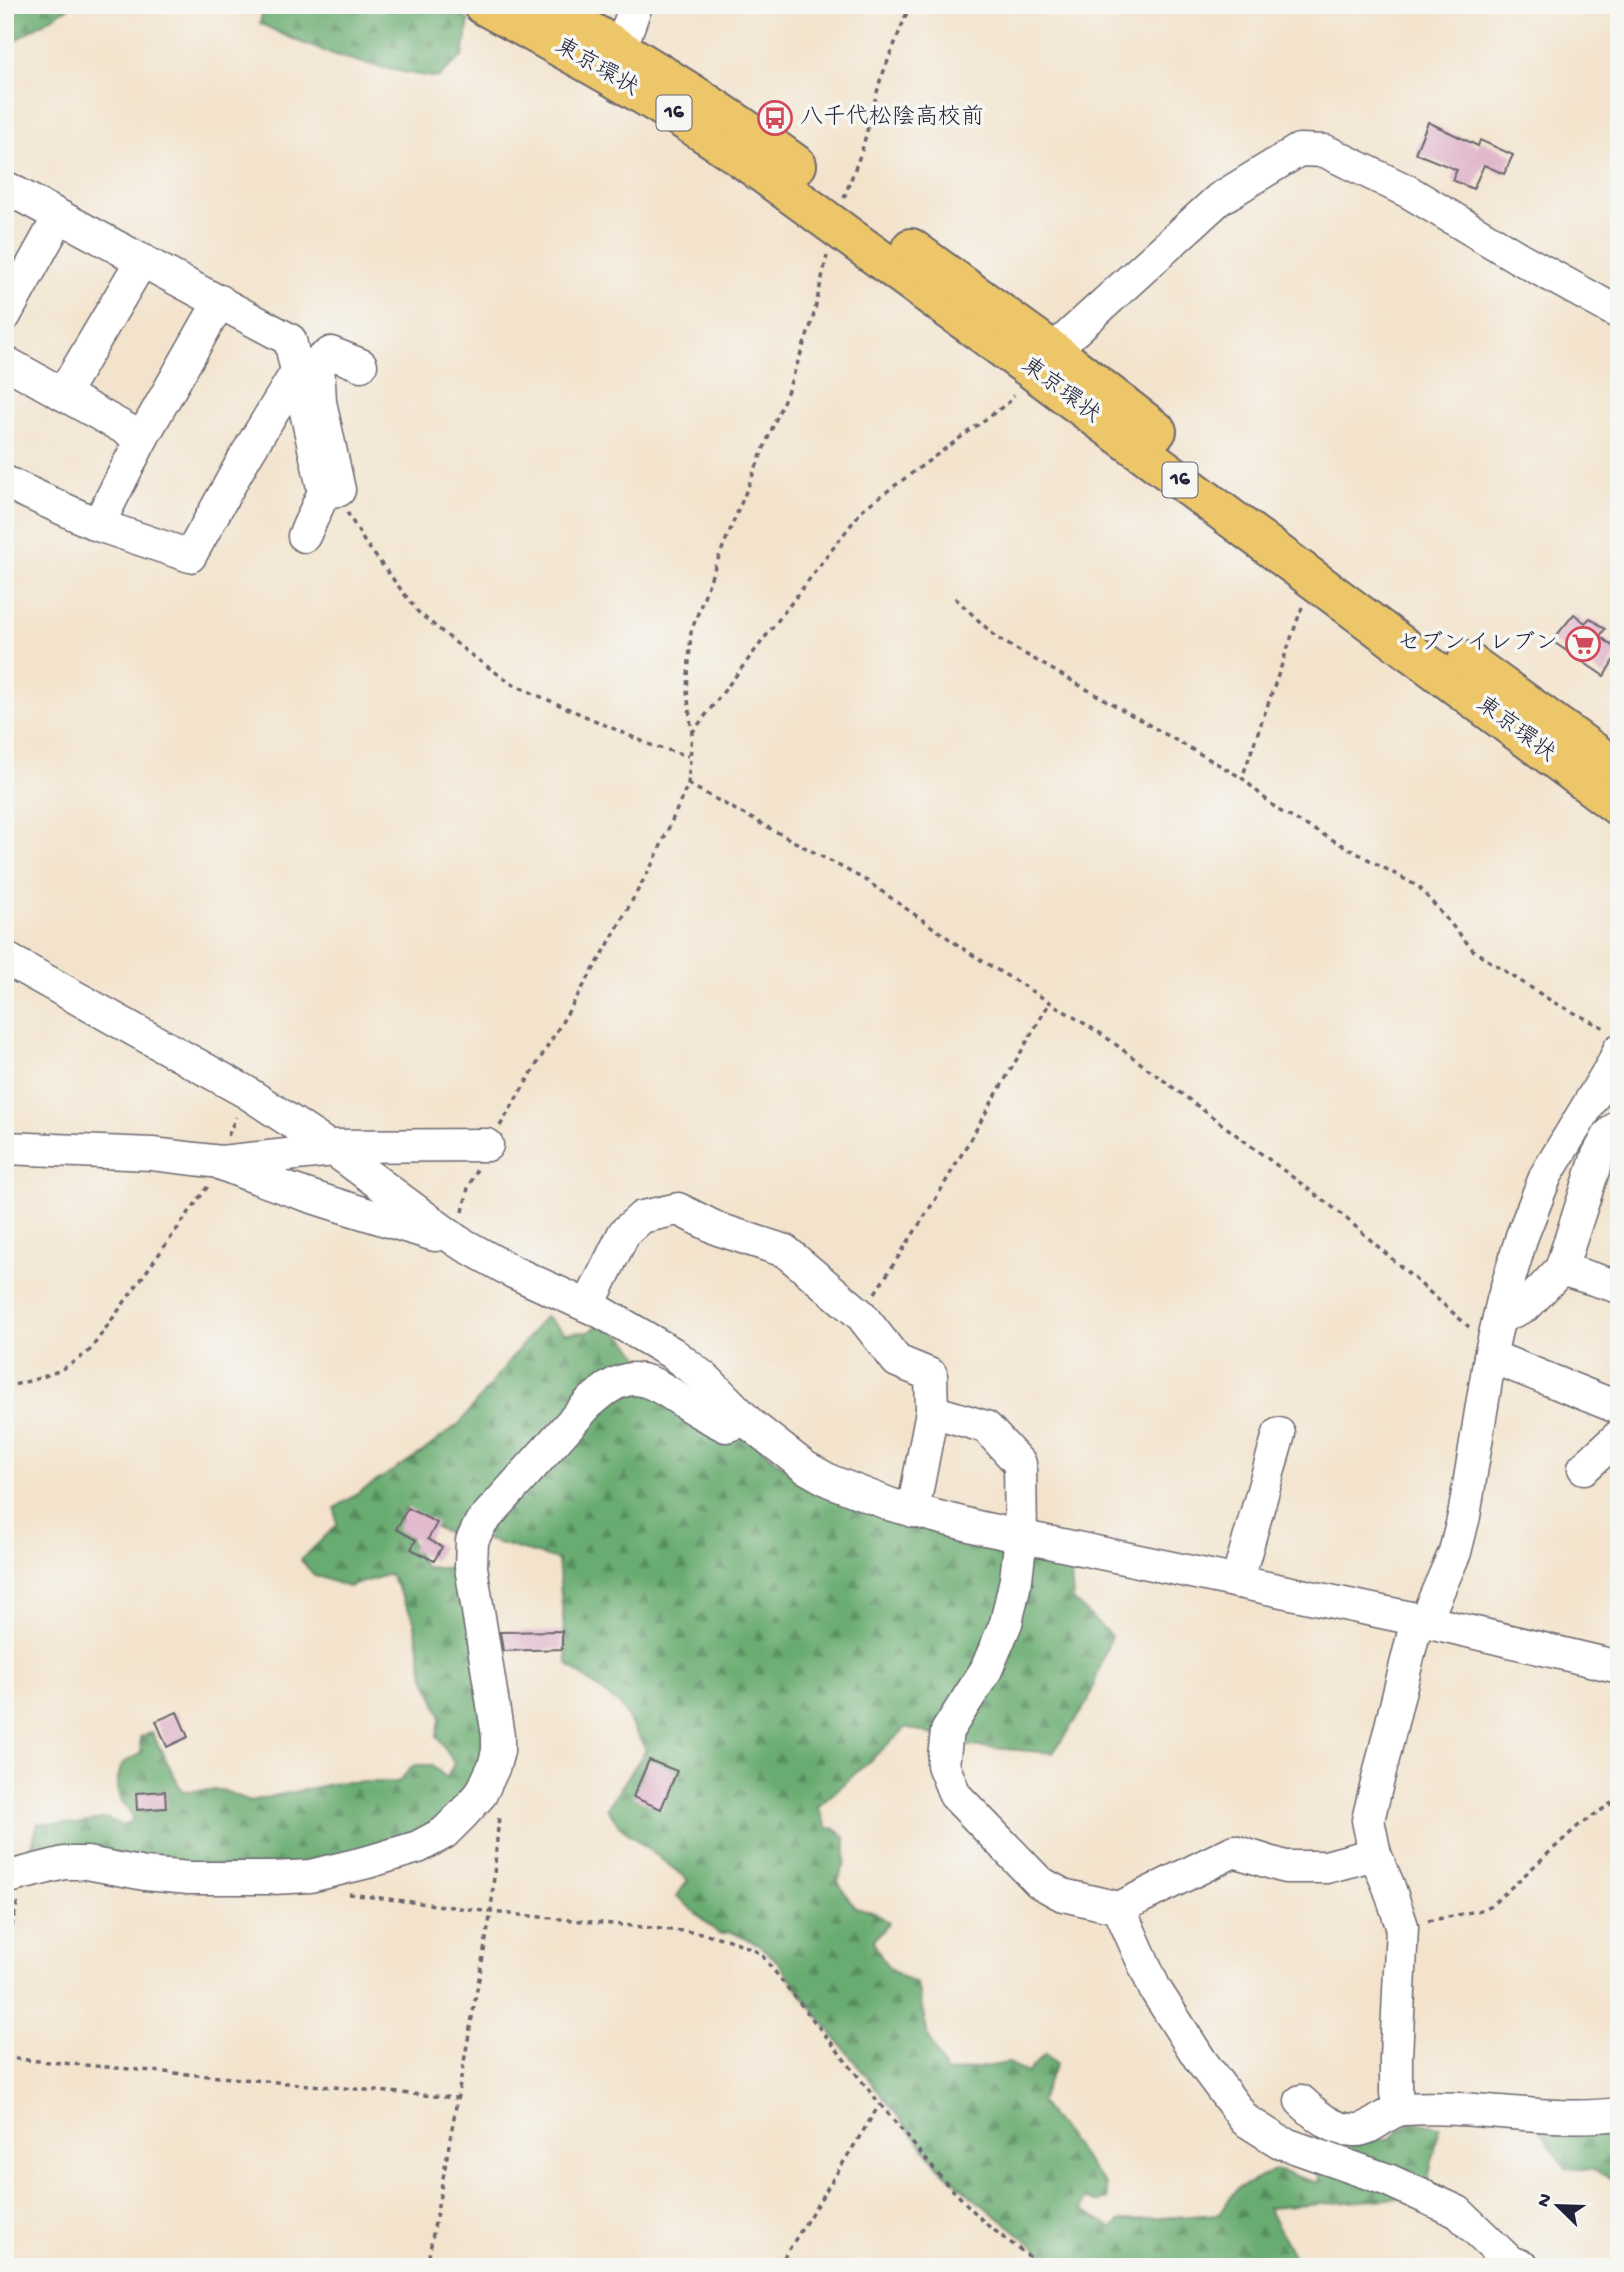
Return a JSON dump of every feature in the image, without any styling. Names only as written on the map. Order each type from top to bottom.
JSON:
[{"type":"highway","name":"東京環状","points":[[482,5],[613,60]]},
{"type":"highway","name":"東京環状","points":[[544,5],[692,124],[839,212],[1042,360],[1312,578],[1619,807]]},
{"type":"highway","name":"東京環状","points":[[1042,360],[1169,441],[1366,588],[1601,746],[1619,770]]},
{"type":"street","points":[[613,60],[636,5]]},
{"type":"street","points":[[1042,360],[1219,199],[1299,150],[1325,151],[1409,192],[1519,258],[1619,313]]},
{"type":"street","points":[[5,187],[290,340],[298,370],[313,403],[332,491],[304,536]]},
{"type":"street","points":[[5,316],[59,216]]},
{"type":"street","points":[[64,394],[142,260]]},
{"type":"street","points":[[98,525],[142,438],[220,301]]},
{"type":"street","points":[[313,403],[318,362],[331,353],[361,365]]},
{"type":"street","points":[[5,362],[142,438]]},
{"type":"street","points":[[5,482],[98,525],[190,556],[245,457],[298,370]]},
{"type":"street","points":[[5,958],[246,1092],[331,1148],[457,1241],[513,1272],[638,1331],[708,1381],[746,1420],[805,1467],[830,1481],[892,1505],[1021,1537],[1421,1621],[1619,1667]]},
{"type":"street","points":[[1399,2109],[1396,2057],[1402,1926],[1375,1854],[1368,1820],[1421,1621],[1455,1552],[1464,1516],[1494,1338],[1522,1236],[1546,1175],[1566,1143],[1613,1040]]},
{"type":"street","points":[[1494,1338],[1561,1269],[1608,1159],[1609,1135],[1619,1126]]},
{"type":"street","points":[[1566,1143],[1608,1159]]},
{"type":"street","points":[[221,1163],[331,1148],[487,1145]]},
{"type":"street","points":[[5,1148],[152,1154],[221,1163],[345,1208],[457,1241]]},
{"type":"street","points":[[588,1306],[624,1233],[642,1217],[678,1209],[718,1229],[785,1251],[861,1315],[897,1361],[931,1375],[932,1411],[914,1510]]},
{"type":"street","points":[[1561,1269],[1619,1287]]},
{"type":"street","points":[[1494,1338],[1619,1408]]},
{"type":"street","points":[[14,1877],[64,1863],[87,1863],[145,1874],[189,1878],[310,1876],[418,1847],[444,1833],[481,1794],[498,1751],[498,1735],[471,1567],[472,1541],[480,1524],[588,1404],[609,1387],[628,1379],[640,1380],[666,1391],[726,1426],[746,1420]]},
{"type":"street","points":[[932,1411],[986,1427],[1020,1464],[1021,1537],[1016,1579],[1006,1623],[986,1671],[947,1731],[943,1765],[955,1795],[1040,1881],[1063,1895],[1119,1908],[1234,1852],[1285,1867],[1326,1867],[1375,1854]]},
{"type":"street","points":[[1237,1582],[1279,1434]]},
{"type":"street","points":[[1584,1468],[1619,1436]]},
{"type":"street","points":[[1119,1908],[1155,1989],[1201,2061],[1245,2120],[1280,2142],[1388,2180],[1458,2212],[1514,2265]]},
{"type":"street","points":[[1301,2101],[1319,2118],[1340,2129],[1357,2130],[1371,2126],[1399,2109],[1454,2107],[1569,2118],[1619,2114]]},
{"type":"path","points":[[457,1241],[468,1188],[487,1145],[606,950],[655,859],[688,784],[692,734],[687,690],[691,632],[788,390],[812,322],[839,212],[862,150],[880,81],[910,5]]},
{"type":"path","points":[[692,734],[863,509],[1009,402],[1042,360]]},
{"type":"path","points":[[332,491],[389,576],[418,612],[467,652],[512,684],[653,747],[689,756]]},
{"type":"path","points":[[1242,778],[1312,578]]},
{"type":"path","points":[[955,598],[997,638],[1242,778],[1278,810],[1419,887],[1474,951],[1613,1040]]},
{"type":"path","points":[[688,784],[867,881],[968,952],[1103,1035],[1339,1212],[1475,1332],[1494,1338]]},
{"type":"path","points":[[861,1315],[935,1200],[1050,1002]]},
{"type":"path","points":[[5,1387],[48,1377],[70,1366],[90,1350],[221,1163],[246,1092]]},
{"type":"path","points":[[1402,1926],[1481,1910],[1493,1904],[1578,1826],[1619,1798]]},
{"type":"path","points":[[427,2267],[491,1912],[499,1815]]},
{"type":"path","points":[[310,1876],[322,1887],[346,1894],[491,1912],[702,1933],[760,1952],[944,2181],[986,2224],[1043,2267]]},
{"type":"path","points":[[5,1956],[14,1877]]},
{"type":"path","points":[[5,2058],[457,2098]]},
{"type":"path","points":[[778,2267],[880,2104]]},
{"type":"green space","points":[[5,5],[72,5],[5,47]]},
{"type":"green space","points":[[264,5],[436,5],[469,20],[463,56],[437,78],[368,64],[303,43],[260,23]]},
{"type":"green space","points":[[545,1316],[565,1333],[588,1332],[603,1322],[625,1339],[657,1377],[745,1434],[808,1487],[852,1507],[951,1535],[1070,1560],[1073,1600],[1111,1636],[1088,1701],[1053,1753],[970,1746],[907,1727],[818,1807],[827,1828],[836,1829],[846,1839],[845,1862],[838,1882],[854,1907],[876,1913],[889,1923],[873,1941],[890,1968],[917,1984],[928,2036],[946,2073],[1009,2063],[1027,2073],[1045,2054],[1056,2064],[1040,2102],[1105,2185],[1107,2199],[1096,2203],[1085,2198],[1082,2209],[1113,2228],[1119,2221],[1219,2214],[1236,2189],[1276,2170],[1318,2183],[1322,2154],[1332,2132],[1355,2130],[1388,2140],[1412,2121],[1440,2127],[1428,2179],[1413,2197],[1268,2208],[1296,2261],[1310,2267],[1063,2267],[1056,2263],[971,2196],[939,2167],[777,1961],[758,1944],[731,1932],[719,1934],[677,1896],[688,1880],[620,1827],[607,1808],[646,1750],[621,1706],[567,1664],[558,1560],[484,1539],[459,1537],[405,1509],[399,1518],[424,1567],[464,1569],[489,1727],[476,1795],[434,1830],[292,1869],[47,1857],[31,1850],[38,1823],[78,1824],[106,1818],[122,1826],[131,1822],[132,1814],[117,1791],[118,1780],[122,1764],[141,1753],[140,1737],[152,1733],[182,1791],[222,1790],[250,1801],[341,1782],[398,1782],[414,1765],[431,1765],[447,1778],[454,1763],[437,1736],[441,1716],[424,1674],[414,1620],[390,1574],[348,1587],[314,1575],[301,1560],[337,1525],[335,1508],[422,1452],[460,1423]]},
{"type":"green space","points":[[1619,2111],[1619,2182],[1593,2170],[1566,2168],[1540,2131],[1550,2122]]},
{"type":"building","points":[[1428,122],[1478,146],[1480,140],[1513,155],[1504,174],[1484,165],[1473,189],[1452,180],[1457,170],[1415,153]]},
{"type":"building","points":[[1574,614],[1585,623],[1590,618],[1605,629],[1600,636],[1619,651],[1604,676],[1552,641]]},
{"type":"building","points":[[408,1508],[437,1523],[428,1539],[442,1547],[434,1561],[411,1549],[416,1540],[396,1529]]},
{"type":"building","points":[[562,1631],[562,1649],[503,1651],[500,1632]]},
{"type":"building","points":[[177,1712],[188,1737],[167,1747],[156,1721]]},
{"type":"building","points":[[649,1760],[677,1771],[661,1809],[633,1797]]},
{"type":"building","points":[[165,1791],[166,1808],[137,1810],[136,1793]]},
{"type":"place","name":"八千代松陰高校前","points":[[775,118]]},
{"type":"place","name":"セブンイレブン","points":[[1583,644]]}]
